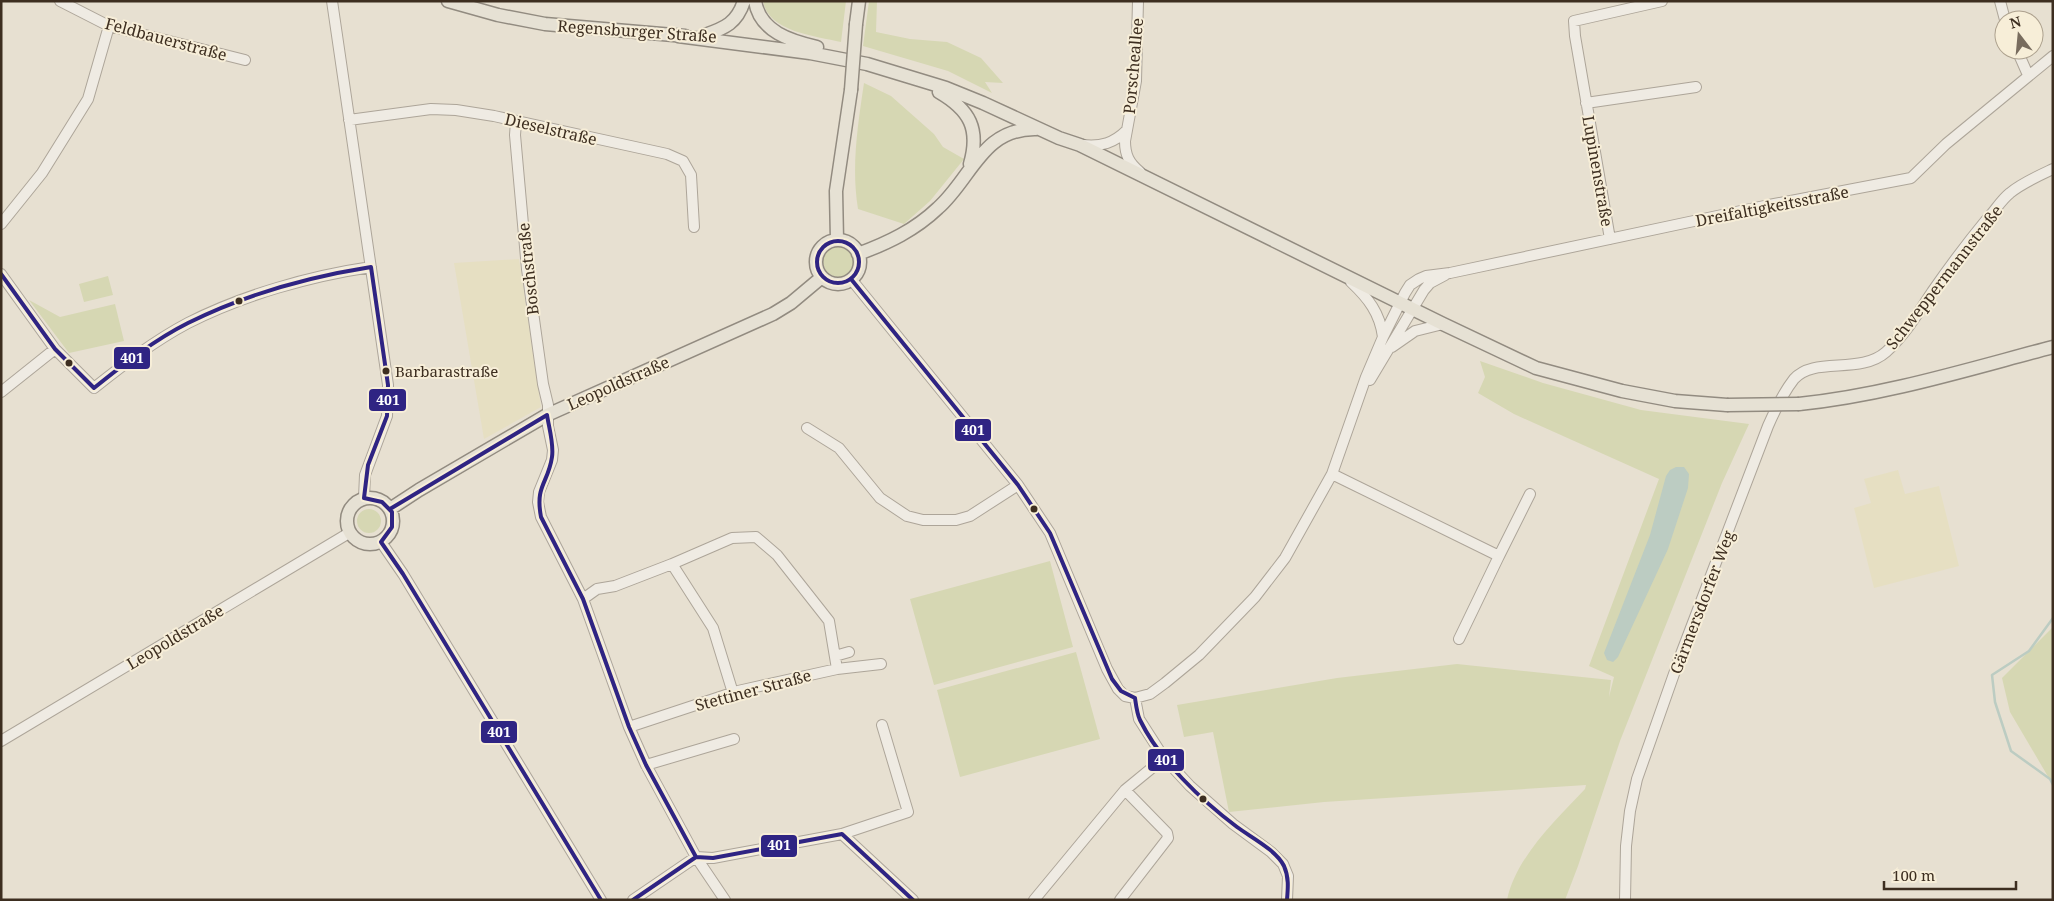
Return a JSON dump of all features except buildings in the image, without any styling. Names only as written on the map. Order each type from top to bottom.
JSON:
[{"type":"main road","name":"Regensburger Straße","points":[[448,1],[498,15],[545,24],[678,36],[705,35],[827,50]]},
{"type":"main road","points":[[705,35],[726,27],[735,20],[744,1]]},
{"type":"main road","points":[[755,1],[762,19],[775,32],[802,44],[923,74],[986,98],[1060,133],[1078,144],[1442,324],[1536,368],[1575,380],[1675,401],[1727,406],[1799,404],[1832,401],[1885,391],[2053,347]]},
{"type":"main road","points":[[837,240],[836,191],[851,90],[859,1]]},
{"type":"main road","points":[[678,36],[810,53],[866,64],[909,76],[983,103],[1059,138],[1078,144]]},
{"type":"main road","points":[[909,76],[946,96],[963,109],[973,126],[975,141],[967,173]]},
{"type":"main road","points":[[858,254],[892,241],[922,222],[954,192],[979,156],[996,140],[1021,130],[1039,129]]},
{"type":"main road","points":[[837,240],[847,242],[853,246],[858,254],[860,264],[851,279],[840,283],[833,283],[822,276],[818,269],[817,255],[826,244],[837,240]]},
{"type":"main road","name":"Leopoldstraße","points":[[390,509],[419,490],[548,415],[773,314],[791,303],[822,276]]},
{"type":"main road","points":[[364,498],[379,499],[390,509],[394,524],[392,531],[381,542],[367,545],[360,543],[349,533],[347,526],[348,512],[352,506],[364,498]]},
{"type":"street","name":"Feldbauerstraße","points":[[60,1],[109,26],[245,60]]},
{"type":"street","points":[[332,1],[388,385],[387,416],[365,475],[364,498]]},
{"type":"street","name":"Porscheallee","points":[[1138,1],[1136,81],[1125,151],[1131,164],[1151,180]]},
{"type":"street","name":"Lupinenstraße","points":[[1610,239],[1586,103],[1574,21],[1662,1]]},
{"type":"street","points":[[1,224],[42,173],[88,99],[109,26]]},
{"type":"street","name":"Dreifaltigkeitsstraße","points":[[1406,306],[1410,285],[1426,276],[1450,273],[1911,178],[1946,144],[2053,56]]},
{"type":"street","points":[[2022,60],[2028,75]]},
{"type":"street","name":"Lupinenstraße","points":[[1586,103],[1696,87]]},
{"type":"street","name":"Dieselstraße","points":[[349,120],[431,109],[456,110],[667,154],[683,161],[690,175],[694,227]]},
{"type":"street","name":"Boschstraße","points":[[516,122],[515,135],[527,269],[553,450],[552,460],[539,492],[538,502],[541,517],[583,599],[628,727],[646,765],[696,857],[725,900]]},
{"type":"street","points":[[1078,144],[1104,145],[1120,138],[1127,130]]},
{"type":"street","name":"Schweppermannstraße","points":[[1858,365],[1872,361],[1886,352],[1906,328],[1965,246],[2008,194],[2021,185],[2053,169]]},
{"type":"street","points":[[1,274],[55,349],[94,388],[132,358],[188,323],[267,292],[310,280],[371,268]]},
{"type":"street","points":[[1347,277],[1372,304],[1381,325],[1383,337]]},
{"type":"street","points":[[851,279],[1018,485],[1050,532],[1107,670],[1118,689],[1125,696],[1136,698],[1150,694],[1185,667],[1224,630],[1254,597],[1284,558],[1332,474],[1366,377],[1383,337],[1406,306]]},
{"type":"street","points":[[1363,390],[1388,351],[1406,306]]},
{"type":"street","points":[[1388,351],[1415,331],[1442,324]]},
{"type":"street","points":[[1,392],[55,349]]},
{"type":"street","name":"Gärmersdorfer Weg","points":[[1625,900],[1626,846],[1630,811],[1637,779],[1681,654],[1768,426],[1794,379],[1803,372],[1813,368],[1858,365]]},
{"type":"street","points":[[807,428],[838,448],[880,498],[907,516],[923,520],[956,520],[970,516],[1018,485]]},
{"type":"street","points":[[1332,474],[1499,556]]},
{"type":"street","points":[[1459,639],[1530,494]]},
{"type":"street","name":"Leopoldstraße","points":[[1,741],[349,533]]},
{"type":"street","points":[[583,599],[601,596],[615,586],[732,538],[756,537],[777,555],[829,621],[837,669]]},
{"type":"street","points":[[381,542],[403,574],[601,900]]},
{"type":"street","points":[[672,564],[713,628],[733,693]]},
{"type":"street","points":[[835,656],[849,652]]},
{"type":"street","name":"Stettiner Straße","points":[[628,727],[733,693],[837,669],[881,664]]},
{"type":"street","points":[[1136,698],[1139,720],[1164,758],[1190,786],[1283,864],[1288,876],[1287,900]]},
{"type":"street","points":[[633,900],[696,857],[713,858],[842,834],[908,812],[882,724]]},
{"type":"street","points":[[646,765],[734,738]]},
{"type":"street","points":[[1034,900],[1125,790],[1164,758]]},
{"type":"street","points":[[1120,900],[1168,838],[1167,833],[1125,790]]},
{"type":"street","points":[[842,834],[913,900]]},
{"type":"shaded area","points":[[519,259],[541,407],[484,439],[454,263]]},
{"type":"shaded area","points":[[1676,467],[1684,467],[1689,474],[1688,488],[1668,549],[1618,657],[1613,662],[1607,660],[1604,653],[1650,535],[1666,476],[1670,470]]},
{"type":"shaded area","points":[[1898,470],[1905,494],[1939,486],[1959,566],[1874,588],[1854,508],[1871,503],[1864,479]]},
{"type":"green space","points":[[763,1],[846,1],[841,42],[807,35],[783,26],[774,20],[767,11]]},
{"type":"green space","points":[[869,1],[877,1],[876,32],[910,39],[947,42],[981,58],[1003,83],[985,82],[992,93],[948,71],[863,46]]},
{"type":"green space","points":[[864,83],[891,96],[934,134],[943,147],[964,159],[930,201],[904,224],[858,209],[855,161]]},
{"type":"green space","points":[[839,245],[845,246],[850,250],[854,255],[854,267],[850,272],[845,276],[839,277],[833,276],[828,272],[824,267],[823,261],[824,255],[828,250],[833,246]]},
{"type":"green space","points":[[108,276],[113,295],[84,302],[79,284]]},
{"type":"green space","points":[[29,300],[60,317],[115,304],[124,341],[69,353]]},
{"type":"green space","points":[[1480,361],[1543,383],[1641,410],[1749,424],[1722,483],[1620,741],[1565,900],[1507,900],[1512,884],[1528,854],[1550,826],[1585,789],[1586,785],[1324,802],[1229,812],[1213,732],[1184,737],[1177,705],[1337,678],[1457,664],[1611,680],[1609,697],[1614,677],[1589,666],[1659,479],[1514,414],[1478,393],[1485,377]]},
{"type":"green space","points":[[369,509],[378,512],[381,521],[378,530],[369,533],[360,530],[357,521],[360,512]]},
{"type":"green space","points":[[1050,561],[1073,647],[934,685],[910,599]]},
{"type":"green space","points":[[2053,627],[2053,785],[2010,712],[2002,678]]},
{"type":"green space","points":[[1076,652],[1100,739],[960,777],[937,690]]},
{"type":"waterway","points":[[2053,618],[2029,651],[1992,675],[1995,702],[2011,751],[2050,779],[2053,785]]},
{"type":"transit line","name":"401","points":[[842,241],[850,244],[856,250],[859,262],[856,274],[850,280],[834,283],[826,280],[820,274],[817,258],[820,250],[826,244],[842,241]]},
{"type":"transit line","name":"401","points":[[1,274],[55,349],[94,388],[128,361],[175,330],[232,303],[301,281],[371,267],[388,385],[387,416],[368,465],[364,498],[382,502],[392,512],[392,527],[381,542],[403,574],[601,900]]},
{"type":"transit line","name":"401","points":[[851,279],[1018,485],[1050,533],[1112,679],[1121,691],[1135,698],[1137,712],[1148,735],[1182,779],[1209,805],[1270,850],[1280,860],[1287,874],[1287,900]]},
{"type":"transit line","name":"401","points":[[390,509],[547,415],[552,441],[552,457],[541,491],[541,517],[583,599],[629,727],[646,765],[696,857]]},
{"type":"transit line","name":"401","points":[[633,900],[696,857],[713,858],[842,834],[913,900]]},
{"type":"place","name":"Barbarastraße","points":[[386,371]]}]
